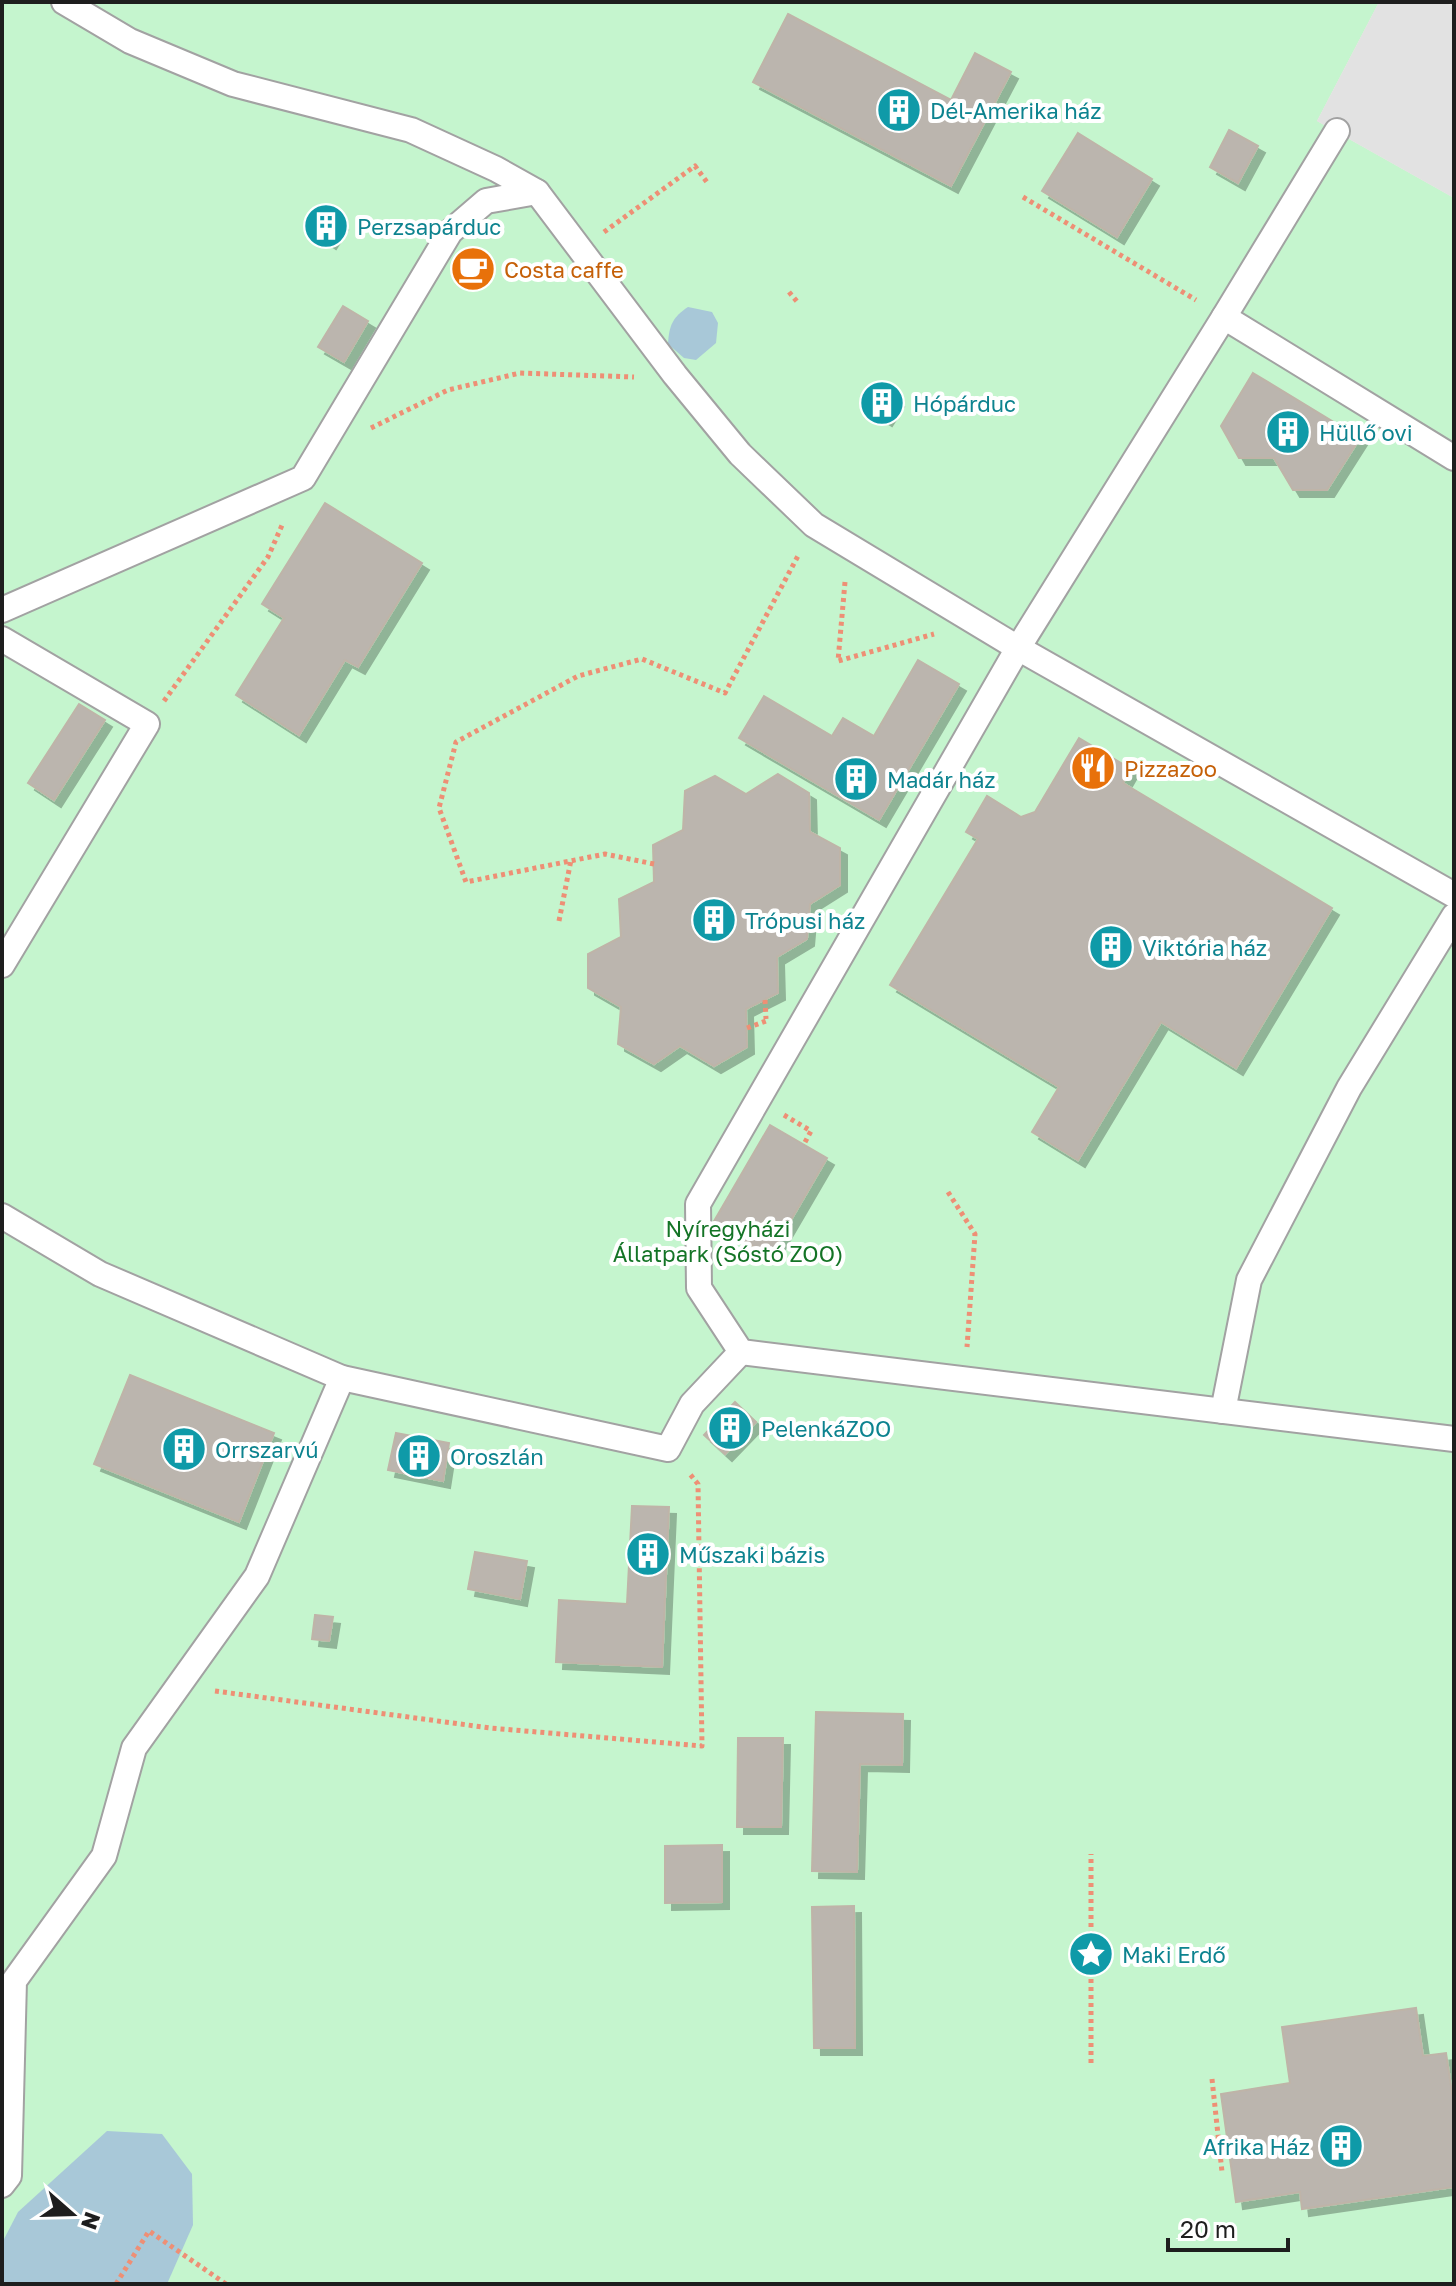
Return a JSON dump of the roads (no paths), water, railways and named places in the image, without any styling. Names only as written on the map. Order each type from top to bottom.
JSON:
[{"type":"street","points":[[64,2],[130,41],[233,84],[411,130],[496,169],[537,192],[675,375],[740,454],[814,525],[1018,648],[1454,895]]},
{"type":"street","points":[[1337,131],[1018,648],[698,1204],[699,1288],[741,1352],[1454,1439]]},
{"type":"street","points":[[2,610],[303,478],[450,232],[486,201],[537,192]]},
{"type":"street","points":[[1224,317],[1454,458]]},
{"type":"street","points":[[2,639],[147,724],[2,965]]},
{"type":"street","points":[[1223,1411],[1249,1280],[1349,1088],[1454,916]]},
{"type":"street","points":[[2,1216],[100,1274],[342,1378],[668,1449],[692,1404],[741,1352]]},
{"type":"street","points":[[2,2185],[9,2176],[14,1981],[104,1856],[134,1748],[257,1576],[342,1378]]},
{"type":"water","points":[[688,307],[712,312],[718,323],[716,343],[696,360],[684,358],[668,344],[673,322]]},
{"type":"water","points":[[107,2131],[162,2134],[192,2174],[193,2225],[167,2284],[2,2284],[2,2243],[18,2212]]},
{"type":"place","name":"Dél-Amerika ház","points":[[899,110]]},
{"type":"place","name":"Perzsapárduc","points":[[326,226]]},
{"type":"place","name":"Costa caffe","points":[[473,269]]},
{"type":"place","name":"Hópárduc","points":[[882,403]]},
{"type":"place","name":"Hüllő ovi","points":[[1288,432]]},
{"type":"place","name":"Pizzazoo","points":[[1093,768]]},
{"type":"place","name":"Madár ház","points":[[856,779]]},
{"type":"place","name":"Trópusi ház","points":[[714,920]]},
{"type":"place","name":"Viktória ház","points":[[1111,947]]},
{"type":"place","name":"PelenkáZOO","points":[[730,1428]]},
{"type":"place","name":"Orrszarvú","points":[[184,1449]]},
{"type":"place","name":"Oroszlán","points":[[419,1456]]},
{"type":"place","name":"Műszaki bázis","points":[[648,1554]]},
{"type":"place","name":"Maki Erdő","points":[[1091,1954]]},
{"type":"place","name":"Afrika Ház","points":[[1341,2146]]},
{"type":"park label","name":"Nyíregyházi Állatpark (Sóstó ZOO)","points":[[728,1240]]}]
